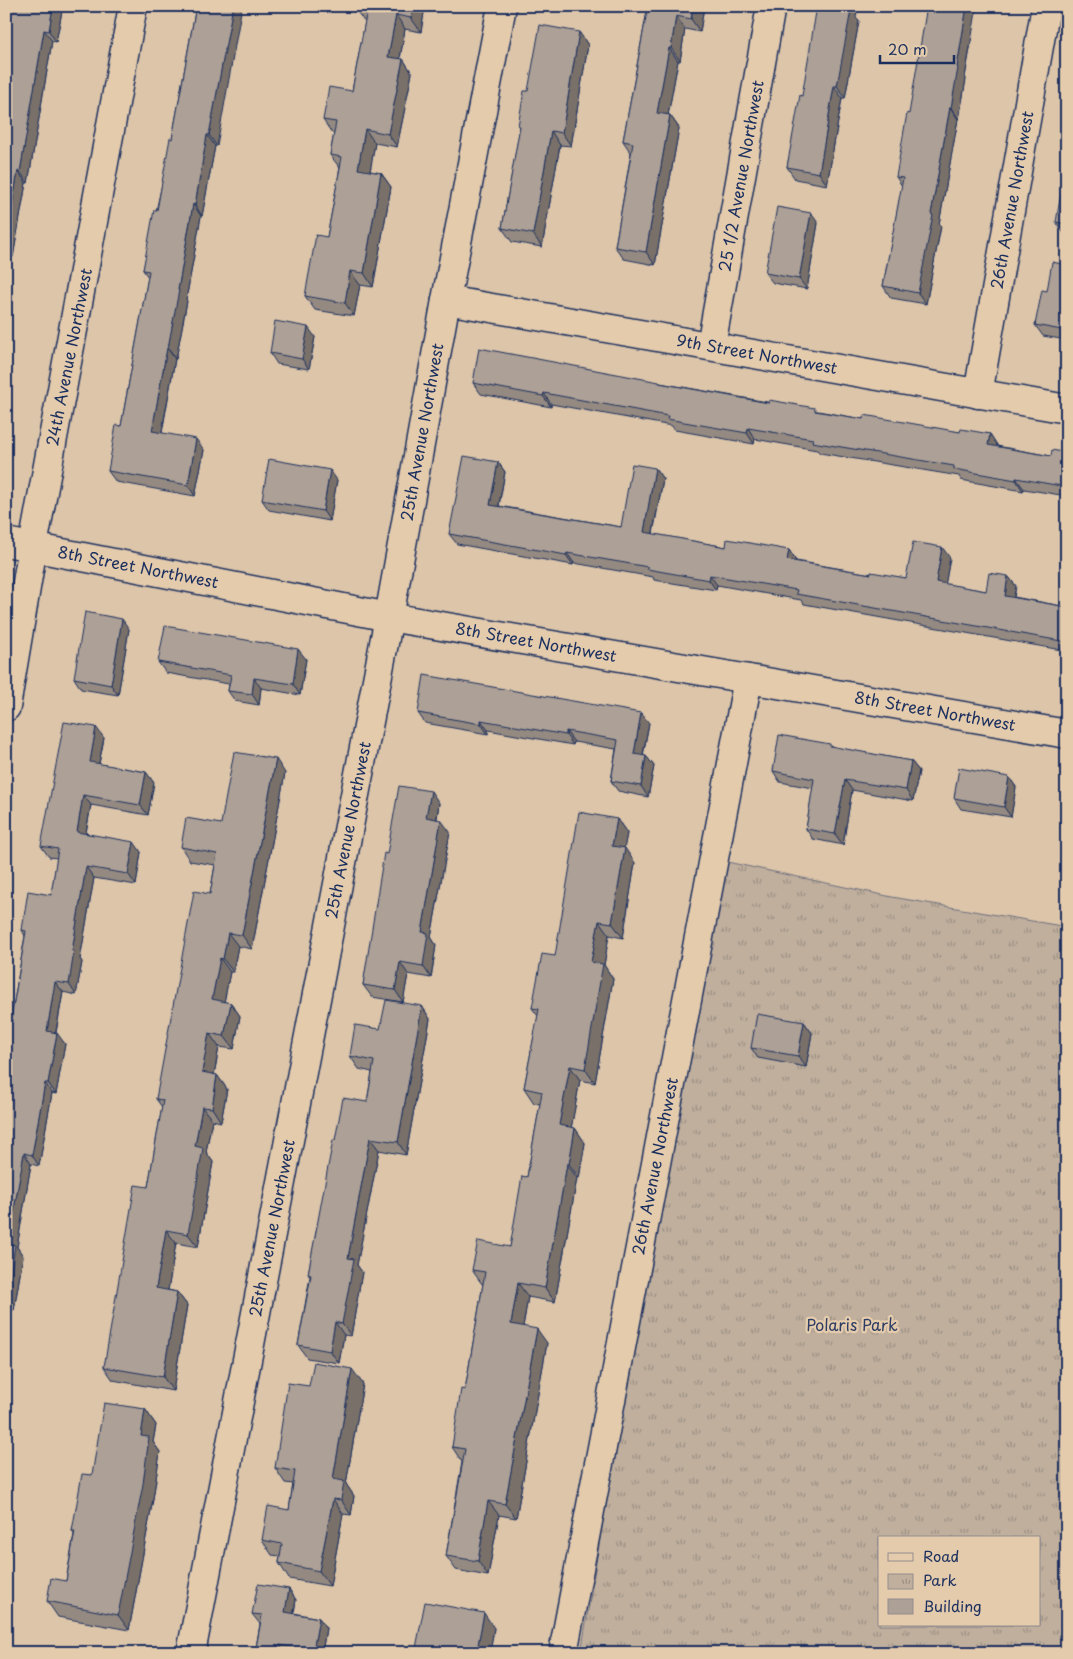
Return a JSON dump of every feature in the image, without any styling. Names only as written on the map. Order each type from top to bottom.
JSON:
[{"type":"street","name":"24th Avenue Northwest","points":[[6,707],[33,546],[133,6]]},
{"type":"street","name":"25th Avenue Northwest","points":[[191,1653],[389,617],[446,300],[502,6]]},
{"type":"street","name":"25 1/2 Avenue Northwest","points":[[711,346],[771,6]]},
{"type":"street","name":"26th Avenue Northwest","points":[[978,394],[1046,6]]},
{"type":"street","name":"9th Street Northwest","points":[[446,300],[1067,409]]},
{"type":"street","name":"8th Street Northwest","points":[[6,542],[389,617],[1067,734]]},
{"type":"street","name":"26th Avenue Northwest","points":[[563,1653],[748,679]]},
{"type":"green space","name":"Polaris Park","points":[[713,859],[892,897],[1067,927],[1067,1653],[581,1653]]},
{"type":"building","points":[[14,6],[53,6],[49,31],[44,30],[20,172],[18,171],[6,240],[6,49]]},
{"type":"building","points":[[196,6],[233,6],[195,205],[193,204],[179,290],[152,431],[196,439],[188,485],[108,471],[116,425],[121,426],[149,271],[143,270],[154,210],[157,210],[170,138],[172,139]]},
{"type":"building","points":[[355,6],[414,6],[411,18],[396,15],[388,57],[403,59],[388,134],[365,129],[358,169],[381,173],[364,273],[350,271],[345,303],[305,296],[316,235],[327,237],[342,157],[330,155],[336,122],[323,120],[329,87],[352,91],[367,10],[354,8]]},
{"type":"building","points":[[648,6],[693,6],[691,19],[676,16],[671,48],[669,48],[657,113],[670,115],[646,252],[615,247],[633,143],[623,141]]},
{"type":"building","points":[[817,6],[848,6],[847,9],[851,10],[837,86],[834,86],[819,173],[787,167],[800,95],[802,96]]},
{"type":"building","points":[[927,6],[967,6],[958,68],[931,214],[933,215],[918,293],[883,286],[903,178],[896,177],[907,113],[909,114]]},
{"type":"building","points":[[540,25],[579,32],[562,133],[551,131],[533,234],[502,228],[520,126],[518,126],[524,91],[528,91]]},
{"type":"building","points":[[1067,159],[1067,224],[1056,222]]},
{"type":"building","points":[[777,207],[811,213],[799,279],[765,273]]},
{"type":"building","points":[[1052,262],[1067,265],[1067,331],[1035,325],[1042,290],[1047,291]]},
{"type":"building","points":[[275,321],[308,327],[302,359],[270,353]]},
{"type":"building","points":[[479,348],[769,403],[769,400],[815,408],[815,411],[863,419],[864,415],[960,432],[961,429],[990,434],[988,445],[1051,456],[1052,450],[1067,453],[1067,487],[954,469],[954,466],[812,442],[813,439],[748,428],[747,433],[667,419],[668,416],[544,393],[543,396],[473,383]]},
{"type":"building","points":[[464,456],[498,462],[490,505],[621,527],[632,464],[655,468],[644,532],[726,547],[727,539],[789,550],[787,560],[906,578],[913,542],[942,547],[936,582],[986,591],[989,573],[1008,576],[1005,596],[1067,607],[1067,642],[796,594],[797,590],[710,575],[709,580],[647,569],[648,567],[567,553],[566,555],[449,534]]},
{"type":"building","points":[[269,459],[330,470],[323,511],[262,500]]},
{"type":"building","points":[[85,612],[122,619],[111,685],[74,678]]},
{"type":"building","points":[[165,626],[298,649],[293,684],[254,678],[252,694],[228,691],[231,675],[158,662]]},
{"type":"building","points":[[424,675],[641,713],[634,754],[646,756],[641,786],[611,781],[618,740],[566,731],[566,735],[481,720],[481,724],[418,713]]},
{"type":"building","points":[[64,722],[96,727],[90,762],[146,772],[140,805],[83,795],[77,832],[134,842],[128,874],[86,867],[72,951],[74,951],[69,984],[55,982],[47,1031],[57,1033],[48,1083],[45,1083],[32,1155],[24,1153],[8,1244],[15,1245],[7,1299],[6,1024],[10,1025],[26,931],[22,930],[28,891],[51,895],[58,849],[41,846]]},
{"type":"building","points":[[779,735],[911,761],[906,790],[845,780],[835,834],[806,829],[814,779],[773,771]]},
{"type":"building","points":[[234,752],[276,759],[242,935],[228,933],[223,959],[220,958],[212,999],[231,1003],[224,1036],[209,1033],[202,1072],[217,1075],[212,1108],[202,1107],[195,1146],[203,1148],[188,1234],[166,1230],[156,1288],[177,1292],[163,1377],[104,1367],[135,1185],[148,1187],[163,1100],[156,1099],[194,891],[210,894],[217,854],[181,847],[186,818],[221,824]]},
{"type":"building","points":[[959,768],[1009,777],[1004,807],[954,798]]},
{"type":"building","points":[[399,786],[431,791],[426,817],[441,820],[422,932],[428,933],[423,966],[400,962],[395,990],[363,985],[384,853],[387,854]]},
{"type":"building","points":[[579,812],[617,819],[612,846],[625,848],[612,923],[599,921],[591,962],[603,964],[585,1069],[570,1066],[559,1125],[575,1128],[569,1164],[567,1164],[545,1288],[518,1283],[511,1324],[537,1329],[505,1504],[488,1501],[478,1561],[446,1556],[465,1449],[452,1447],[461,1389],[465,1390],[485,1272],[472,1270],[478,1241],[510,1247],[522,1176],[527,1177],[542,1092],[524,1088],[539,1009],[532,1008],[542,954],[555,956]]},
{"type":"building","points":[[386,1000],[422,1006],[398,1142],[370,1138],[348,1258],[354,1259],[342,1324],[335,1322],[330,1351],[298,1345],[311,1275],[308,1274],[333,1140],[335,1140],[343,1098],[367,1102],[374,1061],[350,1056],[355,1025],[380,1029]]},
{"type":"building","points":[[757,1014],[804,1022],[798,1056],[751,1048]]},
{"type":"building","points":[[314,1362],[352,1369],[333,1479],[344,1481],[341,1500],[333,1499],[319,1571],[279,1563],[282,1544],[262,1540],[268,1506],[289,1510],[295,1471],[275,1468],[288,1383],[309,1386]]},
{"type":"building","points":[[104,1403],[145,1409],[141,1436],[149,1437],[143,1484],[118,1615],[47,1601],[51,1578],[66,1581],[75,1531],[72,1531],[82,1474],[92,1475]]},
{"type":"building","points":[[258,1584],[289,1589],[285,1612],[319,1618],[313,1651],[280,1645],[279,1653],[255,1653],[262,1615],[252,1614]]},
{"type":"building","points":[[425,1602],[484,1613],[477,1650],[459,1646],[457,1653],[415,1653]]}]
